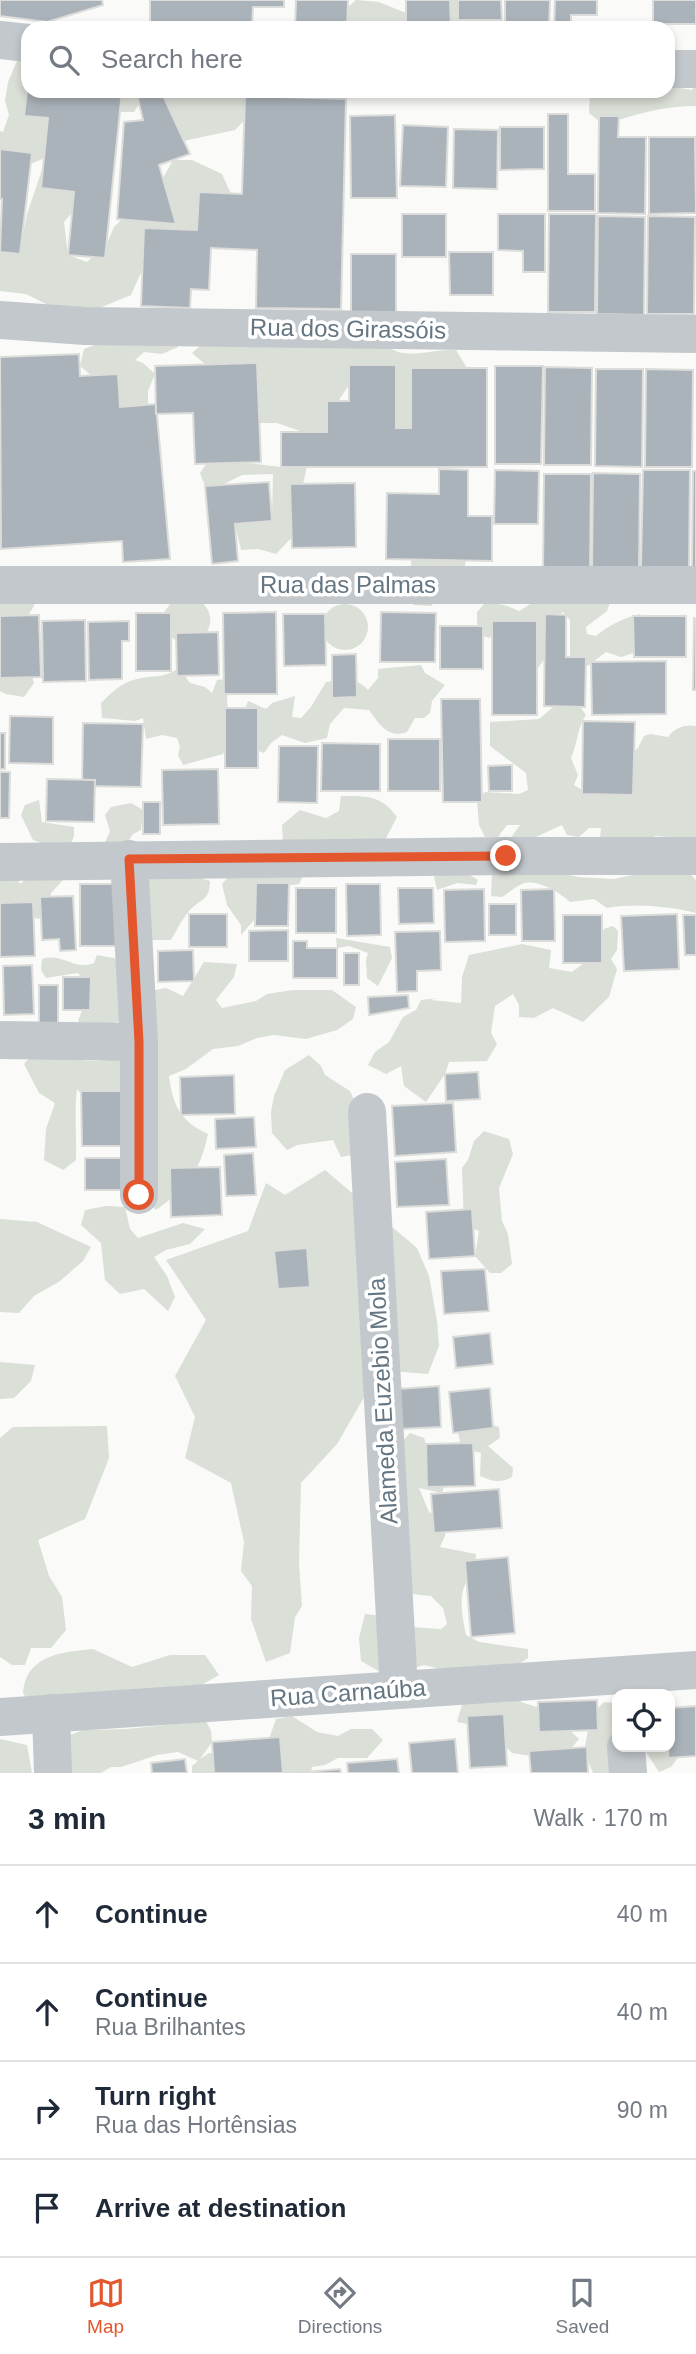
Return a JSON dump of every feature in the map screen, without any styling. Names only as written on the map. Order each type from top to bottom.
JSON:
[{"type":"street","points":[[0,40],[21,42]]},
{"type":"street","points":[[675,69],[696,69]]},
{"type":"street","name":"Rua dos Girassóis","points":[[0,320],[85,326],[696,334]]},
{"type":"street","name":"Rua das Palmas","points":[[0,585],[696,585]]},
{"type":"street","points":[[0,862],[696,856]]},
{"type":"street","points":[[129,859],[139,1042],[139,1195]]},
{"type":"street","points":[[0,1040],[139,1042]]},
{"type":"street","name":"Alameda Euzebio Mola","points":[[367,1112],[399,1690]]},
{"type":"street","name":"Rua Carnaúba","points":[[0,1717],[399,1690],[621,1685],[696,1670]]},
{"type":"street","points":[[51,1713],[53,1773]]},
{"type":"street","points":[[626,1752],[628,1773]]},
{"type":"shaded area","points":[[356,0],[379,2],[406,13],[409,21],[336,21]]},
{"type":"shaded area","points":[[449,0],[488,0],[495,10],[494,21],[444,21]]},
{"type":"shaded area","points":[[20,54],[21,98],[27,98],[36,117],[48,118],[45,158],[28,165],[0,160],[0,131],[3,132],[9,115],[5,101],[8,82]]},
{"type":"shaded area","points":[[696,85],[696,106],[649,111],[604,125],[589,113],[590,98],[675,98],[675,87],[692,90]]},
{"type":"shaded area","points":[[119,98],[247,98],[255,109],[235,130],[174,143],[139,104],[134,112],[120,112]]},
{"type":"shaded area","points":[[173,160],[192,160],[222,174],[231,194],[198,238],[143,268],[131,295],[85,314],[56,309],[26,294],[0,291],[0,234],[3,242],[21,245],[27,214],[43,167],[60,178],[81,202],[64,222],[68,255],[87,262],[107,243],[114,227],[163,178]]},
{"type":"shaded area","points":[[177,337],[178,347],[162,354],[144,352],[135,360],[143,363],[155,374],[148,391],[148,405],[106,413],[92,376],[80,366],[84,349],[97,344]]},
{"type":"shaded area","points":[[209,338],[377,341],[403,353],[456,350],[467,368],[436,372],[411,368],[416,437],[383,420],[389,365],[366,365],[349,372],[349,385],[335,406],[327,432],[303,432],[277,423],[259,423],[258,385],[248,372],[206,365],[192,353]]},
{"type":"shaded area","points":[[239,462],[281,467],[308,462],[297,532],[276,554],[258,549],[241,550],[235,524],[251,514],[272,521],[273,474],[242,475],[222,485],[205,486],[200,473],[207,463]]},
{"type":"shaded area","points":[[466,559],[464,570],[431,606],[414,605],[403,593],[411,570],[411,560]]},
{"type":"shaded area","points":[[0,595],[34,597],[34,606],[25,620],[0,626]]},
{"type":"shaded area","points":[[539,599],[610,602],[607,611],[586,627],[587,634],[596,636],[617,622],[640,614],[651,625],[652,647],[621,657],[606,652],[589,665],[580,666],[570,655],[570,620],[563,612],[545,625],[550,651],[533,675],[510,621],[489,638],[481,635],[477,612],[484,604],[502,605],[519,611]]},
{"type":"shaded area","points":[[172,601],[202,602],[210,620],[209,629],[203,638],[181,644],[168,635],[163,614]]},
{"type":"shaded area","points":[[345,604],[361,611],[368,627],[361,643],[345,650],[329,643],[322,627],[329,611]]},
{"type":"shaded area","points":[[421,665],[425,673],[445,685],[432,701],[430,713],[424,718],[415,718],[407,732],[389,732],[369,710],[344,708],[330,724],[327,738],[305,743],[282,735],[271,743],[264,753],[243,745],[241,720],[248,701],[266,709],[272,703],[295,696],[292,717],[301,718],[326,682],[354,681],[368,690],[378,678],[378,669]]},
{"type":"shaded area","points":[[179,668],[190,683],[205,687],[212,693],[217,680],[228,679],[227,702],[232,734],[223,754],[183,765],[178,755],[180,747],[177,738],[162,735],[146,739],[143,718],[135,721],[102,718],[101,703],[127,682],[162,675]]},
{"type":"shaded area","points":[[0,670],[31,673],[34,683],[24,697],[6,694],[0,691]]},
{"type":"shaded area","points":[[576,701],[586,715],[571,758],[578,775],[574,785],[582,790],[592,790],[638,748],[644,736],[650,734],[668,737],[680,727],[696,726],[696,839],[655,836],[644,845],[600,838],[601,828],[589,828],[579,837],[567,835],[562,825],[523,843],[510,839],[520,825],[507,825],[498,837],[485,837],[479,825],[477,799],[485,792],[519,794],[528,790],[526,773],[490,746],[490,722],[539,719],[559,702]]},
{"type":"shaded area","points":[[341,796],[373,798],[391,810],[397,817],[384,842],[283,842],[282,825],[300,810],[326,818],[339,811]]},
{"type":"shaded area","points":[[39,800],[42,822],[74,827],[71,844],[50,846],[33,840],[21,815],[25,805]]},
{"type":"shaded area","points":[[131,803],[143,810],[141,830],[133,834],[126,845],[104,845],[110,831],[105,815],[111,807]]},
{"type":"shaded area","points":[[529,866],[578,877],[614,879],[637,874],[690,874],[696,880],[696,913],[651,906],[607,908],[594,899],[570,902],[554,891],[534,883],[522,884],[502,897],[491,896],[492,874]]},
{"type":"shaded area","points":[[0,869],[17,877],[20,884],[29,876],[63,880],[51,893],[48,911],[39,919],[13,912],[0,921]]},
{"type":"shaded area","points":[[439,870],[462,870],[478,880],[476,885],[457,883],[437,890],[434,877]]},
{"type":"shaded area","points":[[156,875],[194,876],[210,881],[207,894],[187,914],[171,940],[151,940],[145,883]]},
{"type":"shaded area","points":[[229,876],[303,876],[299,884],[265,889],[262,911],[241,935],[241,925],[227,905],[222,884]]},
{"type":"shaded area","points":[[613,926],[618,931],[617,950],[611,959],[617,969],[609,997],[583,1022],[553,1008],[534,1018],[519,1017],[519,1005],[513,994],[495,1006],[491,1033],[497,1044],[487,1061],[449,1062],[445,1074],[426,1102],[404,1086],[401,1066],[386,1074],[368,1065],[375,1052],[389,1042],[403,1017],[416,1010],[421,1000],[438,998],[430,1000],[461,1003],[462,977],[469,955],[522,944],[551,950],[549,968],[572,972],[588,960],[604,929]]},
{"type":"shaded area","points":[[336,938],[390,947],[392,958],[378,986],[367,978],[368,953],[349,946],[337,948]]},
{"type":"shaded area","points":[[97,955],[114,958],[127,973],[119,1022],[110,1023],[91,1034],[78,1021],[90,990],[78,973],[46,978],[41,970],[42,959],[49,957],[87,965],[94,963]]},
{"type":"shaded area","points":[[204,962],[237,964],[234,977],[216,1000],[222,1008],[256,1001],[267,994],[293,990],[332,990],[356,1007],[353,1019],[337,1030],[306,1039],[274,1035],[238,1046],[213,1049],[186,1069],[169,1076],[173,1096],[184,1118],[208,1134],[201,1159],[191,1178],[156,1210],[146,1201],[145,992],[166,988],[183,996]]},
{"type":"shaded area","points":[[52,1052],[86,1061],[122,1058],[129,1078],[118,1098],[92,1108],[77,1089],[76,1160],[63,1170],[44,1160],[46,1129],[55,1103],[39,1093],[24,1064],[33,1054]]},
{"type":"shaded area","points":[[309,1055],[321,1066],[325,1075],[350,1091],[362,1117],[357,1154],[341,1157],[333,1140],[297,1145],[287,1150],[272,1133],[271,1112],[274,1096],[285,1070]]},
{"type":"shaded area","points":[[484,1131],[509,1139],[513,1154],[499,1188],[502,1221],[508,1234],[512,1264],[501,1273],[490,1273],[475,1256],[479,1231],[464,1225],[462,1168],[468,1160],[474,1141]]},
{"type":"shaded area","points":[[325,1170],[417,1248],[429,1276],[439,1346],[428,1374],[391,1371],[366,1394],[337,1444],[301,1483],[299,1563],[302,1606],[295,1617],[290,1653],[266,1662],[251,1619],[252,1586],[241,1571],[244,1542],[231,1483],[185,1458],[195,1417],[175,1376],[206,1320],[166,1260],[248,1231],[266,1183],[285,1195]]},
{"type":"shaded area","points":[[106,1206],[125,1207],[130,1229],[138,1238],[183,1223],[205,1229],[190,1244],[166,1250],[154,1257],[167,1276],[175,1297],[168,1311],[144,1289],[120,1294],[105,1280],[101,1243],[81,1225],[85,1210]]},
{"type":"shaded area","points":[[0,1219],[37,1222],[91,1247],[83,1261],[60,1281],[34,1296],[19,1313],[0,1312]]},
{"type":"shaded area","points":[[0,1362],[35,1365],[31,1381],[14,1398],[0,1399]]},
{"type":"shaded area","points":[[483,1422],[499,1427],[500,1438],[488,1446],[513,1468],[512,1477],[508,1479],[496,1481],[480,1476],[481,1453],[461,1448],[458,1432]]},
{"type":"shaded area","points":[[107,1426],[109,1458],[85,1519],[38,1540],[49,1576],[62,1597],[66,1630],[51,1648],[31,1648],[25,1665],[12,1665],[0,1657],[0,1438],[13,1427]]},
{"type":"shaded area","points":[[410,1433],[424,1438],[430,1456],[446,1480],[442,1493],[419,1488],[429,1512],[446,1520],[445,1536],[440,1547],[476,1554],[462,1599],[466,1635],[479,1642],[528,1649],[528,1658],[510,1670],[448,1671],[424,1665],[401,1672],[394,1680],[361,1661],[359,1638],[365,1614],[404,1618],[410,1627],[441,1629],[447,1624],[443,1608],[431,1596],[412,1594],[401,1443]]},
{"type":"shaded area","points":[[93,1649],[132,1667],[170,1655],[205,1655],[219,1675],[188,1693],[31,1705],[23,1693],[26,1680],[38,1663],[58,1654]]},
{"type":"shaded area","points":[[517,1693],[521,1702],[549,1711],[579,1739],[565,1756],[545,1758],[512,1753],[488,1728],[457,1722],[463,1701]]},
{"type":"shaded area","points":[[604,1702],[612,1703],[613,1773],[593,1773],[584,1751],[591,1715]]},
{"type":"shaded area","points":[[292,1716],[317,1732],[338,1736],[351,1729],[372,1729],[383,1740],[367,1758],[338,1758],[325,1765],[312,1767],[311,1773],[279,1773],[268,1742],[276,1719]]},
{"type":"shaded area","points":[[206,1721],[212,1742],[200,1759],[209,1753],[225,1756],[222,1773],[192,1773],[192,1766],[198,1761],[178,1752],[157,1755],[121,1767],[111,1767],[101,1773],[66,1773],[65,1737],[83,1730],[126,1729]]},
{"type":"shaded area","points":[[0,1739],[27,1745],[32,1773],[0,1773]]},
{"type":"shaded area","points":[[675,1749],[682,1752],[671,1767],[659,1772],[646,1752],[675,1752]]},
{"type":"building","points":[[0,0],[102,0],[103,5],[50,21],[0,16]]},
{"type":"building","points":[[150,0],[284,0],[284,7],[253,7],[252,21],[150,21]]},
{"type":"building","points":[[296,0],[348,0],[347,21],[295,21]]},
{"type":"building","points":[[406,0],[450,0],[451,21],[406,21]]},
{"type":"building","points":[[458,0],[501,0],[502,20],[458,20]]},
{"type":"building","points":[[505,0],[550,0],[549,21],[505,21]]},
{"type":"building","points":[[555,0],[597,0],[597,15],[571,15],[571,21],[554,21]]},
{"type":"building","points":[[653,0],[696,0],[696,24],[653,21]]},
{"type":"building","points":[[26,98],[121,98],[105,258],[68,255],[74,192],[41,188],[48,118],[24,116]]},
{"type":"building","points":[[138,98],[164,98],[190,154],[159,165],[176,224],[117,219],[124,122],[143,120]]},
{"type":"building","points":[[245,98],[346,99],[341,309],[256,308],[257,250],[211,248],[209,290],[191,289],[190,308],[141,306],[144,228],[197,230],[199,192],[242,194]]},
{"type":"building","points":[[548,114],[568,114],[568,174],[595,174],[595,211],[548,211]]},
{"type":"building","points":[[395,115],[397,198],[351,198],[350,116]]},
{"type":"building","points":[[599,116],[619,116],[618,137],[646,137],[645,214],[598,213]]},
{"type":"building","points":[[403,125],[448,127],[446,187],[400,186]]},
{"type":"building","points":[[500,127],[544,127],[544,169],[500,170]]},
{"type":"building","points":[[454,129],[498,130],[497,189],[453,188]]},
{"type":"building","points":[[649,137],[695,137],[696,213],[649,214]]},
{"type":"building","points":[[0,149],[32,153],[20,254],[0,252]]},
{"type":"building","points":[[402,214],[446,214],[446,257],[402,257]]},
{"type":"building","points":[[498,214],[545,214],[545,272],[523,272],[523,251],[498,250]]},
{"type":"building","points":[[549,214],[596,214],[595,312],[548,312]]},
{"type":"building","points":[[598,216],[645,217],[644,315],[597,314]]},
{"type":"building","points":[[648,216],[695,217],[694,314],[647,314]]},
{"type":"building","points":[[449,252],[493,252],[493,295],[450,295]]},
{"type":"building","points":[[351,254],[396,254],[396,314],[351,315]]},
{"type":"building","points":[[79,354],[80,376],[118,374],[120,407],[156,404],[170,559],[123,562],[122,541],[1,549],[0,357]]},
{"type":"building","points":[[257,363],[261,462],[195,464],[193,413],[156,414],[155,366]]},
{"type":"building","points":[[349,365],[396,365],[396,428],[411,428],[411,368],[487,368],[487,467],[281,467],[281,432],[327,432],[327,401],[349,401]]},
{"type":"building","points":[[495,366],[543,366],[541,464],[495,464]]},
{"type":"building","points":[[545,367],[592,368],[591,465],[544,465]]},
{"type":"building","points":[[596,369],[643,369],[642,467],[595,466]]},
{"type":"building","points":[[646,369],[693,370],[692,467],[645,467]]},
{"type":"building","points":[[439,469],[468,470],[468,516],[492,516],[492,561],[386,559],[387,493],[439,494]]},
{"type":"building","points":[[495,470],[539,471],[538,524],[494,524]]},
{"type":"building","points":[[643,470],[690,470],[689,568],[641,567]]},
{"type":"building","points":[[693,471],[696,471],[696,569],[692,569]]},
{"type":"building","points":[[593,473],[640,474],[639,571],[592,571]]},
{"type":"building","points":[[544,474],[591,474],[590,572],[543,572]]},
{"type":"building","points":[[269,482],[272,521],[235,524],[238,561],[212,564],[205,486]]},
{"type":"building","points":[[355,483],[356,547],[292,548],[290,484]]},
{"type":"building","points":[[276,612],[277,694],[224,694],[223,613]]},
{"type":"building","points":[[381,612],[436,613],[435,662],[380,662]]},
{"type":"building","points":[[136,613],[171,613],[171,671],[136,671]]},
{"type":"building","points":[[283,614],[325,614],[326,665],[284,666]]},
{"type":"building","points":[[545,614],[566,615],[566,657],[586,657],[585,707],[544,706]]},
{"type":"building","points":[[39,615],[41,677],[0,678],[0,616]]},
{"type":"building","points":[[633,616],[686,616],[686,657],[634,657]]},
{"type":"building","points":[[694,618],[696,619],[696,690],[693,690]]},
{"type":"building","points":[[85,620],[86,681],[43,682],[42,621]]},
{"type":"building","points":[[129,621],[129,641],[122,641],[122,679],[89,680],[88,622]]},
{"type":"building","points":[[492,621],[537,621],[537,715],[492,715]]},
{"type":"building","points":[[440,626],[483,626],[483,669],[440,669]]},
{"type":"building","points":[[218,632],[219,675],[177,676],[176,633]]},
{"type":"building","points":[[356,654],[357,697],[332,698],[332,655]]},
{"type":"building","points":[[666,661],[666,714],[592,715],[591,662]]},
{"type":"building","points":[[441,699],[480,699],[482,802],[443,802]]},
{"type":"building","points":[[225,708],[258,708],[258,768],[225,768]]},
{"type":"building","points":[[10,716],[53,717],[53,764],[9,763]]},
{"type":"building","points":[[583,721],[635,722],[633,795],[582,794]]},
{"type":"building","points":[[83,723],[143,724],[141,787],[82,786]]},
{"type":"building","points":[[0,733],[5,733],[5,769],[0,769]]},
{"type":"building","points":[[388,739],[440,739],[440,791],[388,791]]},
{"type":"building","points":[[322,743],[380,744],[380,791],[321,791]]},
{"type":"building","points":[[279,746],[318,746],[317,803],[278,802]]},
{"type":"building","points":[[512,765],[512,791],[489,791],[488,766]]},
{"type":"building","points":[[218,769],[219,824],[163,825],[162,770]]},
{"type":"building","points":[[0,772],[10,772],[9,818],[0,818]]},
{"type":"building","points":[[47,779],[95,780],[94,822],[46,821]]},
{"type":"building","points":[[143,802],[160,802],[160,834],[143,834]]},
{"type":"building","points":[[256,883],[289,883],[288,926],[255,926]]},
{"type":"building","points":[[80,884],[116,884],[116,946],[80,946]]},
{"type":"building","points":[[346,884],[380,884],[381,935],[347,936]]},
{"type":"building","points":[[296,888],[336,888],[336,933],[296,933]]},
{"type":"building","points":[[398,888],[433,888],[434,923],[399,924]]},
{"type":"building","points":[[484,889],[485,941],[445,942],[444,890]]},
{"type":"building","points":[[554,889],[555,941],[522,941],[521,890]]},
{"type":"building","points":[[73,896],[76,950],[60,951],[59,939],[42,940],[40,897]]},
{"type":"building","points":[[33,902],[35,956],[0,957],[0,903]]},
{"type":"building","points":[[489,904],[516,904],[516,935],[489,935]]},
{"type":"building","points":[[189,914],[227,914],[227,947],[189,947]]},
{"type":"building","points":[[677,914],[679,969],[624,971],[621,916]]},
{"type":"building","points":[[563,915],[602,915],[602,963],[563,963]]},
{"type":"building","points":[[683,915],[696,915],[696,955],[685,955]]},
{"type":"building","points":[[288,930],[288,961],[249,961],[249,931]]},
{"type":"building","points":[[440,931],[441,970],[417,971],[417,991],[397,992],[395,932]]},
{"type":"building","points":[[293,941],[307,941],[307,948],[337,948],[337,978],[293,978]]},
{"type":"building","points":[[193,950],[194,981],[158,982],[158,951]]},
{"type":"building","points":[[344,953],[359,953],[359,985],[344,985]]},
{"type":"building","points":[[32,965],[34,1014],[4,1015],[3,966]]},
{"type":"building","points":[[63,977],[91,977],[90,1010],[63,1010]]},
{"type":"building","points":[[39,985],[58,985],[58,1023],[39,1023]]},
{"type":"building","points":[[408,995],[409,1008],[369,1015],[368,997]]},
{"type":"building","points":[[478,1072],[480,1099],[446,1101],[445,1074]]},
{"type":"building","points":[[234,1075],[235,1114],[181,1115],[180,1077]]},
{"type":"building","points":[[81,1091],[127,1091],[127,1146],[82,1146]]},
{"type":"building","points":[[453,1103],[456,1152],[395,1156],[392,1106]]},
{"type":"building","points":[[254,1117],[256,1147],[216,1149],[215,1119]]},
{"type":"building","points":[[253,1153],[256,1195],[226,1196],[224,1155]]},
{"type":"building","points":[[85,1158],[130,1158],[130,1190],[85,1190]]},
{"type":"building","points":[[446,1159],[449,1205],[397,1207],[395,1162]]},
{"type":"building","points":[[220,1167],[222,1215],[171,1217],[170,1168]]},
{"type":"building","points":[[472,1209],[475,1256],[429,1259],[426,1212]]},
{"type":"building","points":[[307,1248],[310,1287],[278,1289],[274,1251]]},
{"type":"building","points":[[485,1269],[489,1311],[444,1314],[441,1271]]},
{"type":"building","points":[[490,1333],[493,1364],[456,1368],[453,1337]]},
{"type":"building","points":[[439,1386],[441,1427],[400,1429],[398,1389]]},
{"type":"building","points":[[490,1388],[493,1428],[453,1433],[449,1392]]},
{"type":"building","points":[[473,1443],[475,1486],[427,1487],[426,1444]]},
{"type":"building","points":[[499,1489],[502,1528],[434,1533],[431,1494]]},
{"type":"building","points":[[508,1557],[515,1633],[471,1637],[465,1561]]},
{"type":"building","points":[[597,1700],[598,1730],[539,1732],[538,1702]]},
{"type":"building","points":[[696,1706],[696,1756],[668,1758],[668,1752],[675,1752],[675,1708]]},
{"type":"building","points":[[504,1714],[507,1766],[470,1768],[467,1716]]},
{"type":"building","points":[[280,1737],[283,1773],[214,1773],[212,1742]]},
{"type":"building","points":[[455,1739],[458,1773],[412,1773],[409,1743]]},
{"type":"building","points":[[587,1747],[588,1773],[531,1773],[529,1751]]},
{"type":"building","points":[[185,1759],[187,1773],[152,1773],[151,1763]]},
{"type":"building","points":[[397,1759],[399,1773],[348,1773],[347,1763]]},
{"type":"building","points":[[340,1769],[341,1773],[295,1773]]},
{"type":"route","points":[[139,1195],[139,1042],[129,859],[506,856]]}]
